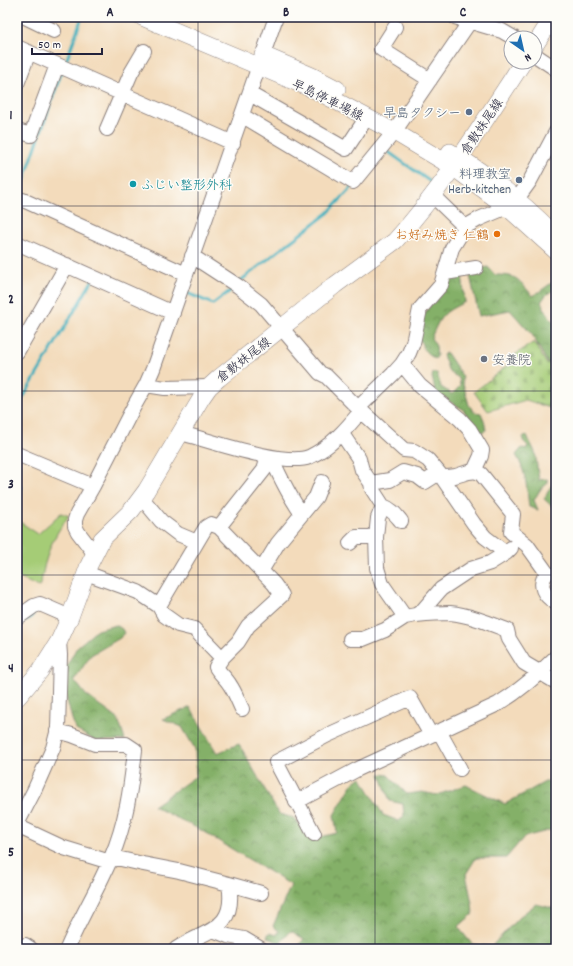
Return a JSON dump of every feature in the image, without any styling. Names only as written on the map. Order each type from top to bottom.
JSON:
[{"type":"main road","name":"早島停車場線","points":[[142,17],[262,61],[312,76],[456,162],[480,171],[556,251]]},
{"type":"main road","name":"早島停車場線","points":[[171,17],[262,61],[366,117],[397,128]]},
{"type":"main road","points":[[543,33],[553,17]]},
{"type":"main road","name":"倉敷妹尾線","points":[[17,698],[40,671],[59,642],[94,553],[102,539],[131,511],[141,497],[209,387],[335,285],[395,241],[456,162],[518,70]]},
{"type":"main road","name":"早島停車場線","points":[[512,203],[556,236]]},
{"type":"street","points":[[25,17],[54,30]]},
{"type":"street","points":[[94,553],[75,526],[77,514],[146,385],[173,313],[229,141],[243,116],[276,17]]},
{"type":"street","points":[[455,17],[471,19],[503,32]]},
{"type":"street","points":[[243,116],[353,182],[397,128],[471,19]]},
{"type":"street","points":[[395,27],[380,49],[430,80]]},
{"type":"street","points":[[17,84],[23,50],[229,141]]},
{"type":"street","points":[[107,128],[131,73],[144,51]]},
{"type":"street","points":[[543,60],[556,69]]},
{"type":"street","points":[[17,131],[30,135],[61,67]]},
{"type":"street","points":[[250,94],[346,149],[366,117]]},
{"type":"street","points":[[181,433],[270,457],[296,458],[307,457],[317,453],[342,434],[360,409],[402,364],[409,353],[413,343],[420,309],[441,285],[452,248],[465,227],[512,203],[530,181],[554,142]]},
{"type":"street","points":[[432,194],[465,227]]},
{"type":"street","points":[[23,200],[186,274]]},
{"type":"street","points":[[17,243],[173,313]]},
{"type":"street","points":[[192,256],[236,285],[261,304],[320,373],[326,376],[404,450],[414,451],[428,460],[474,524],[485,537],[506,553]]},
{"type":"street","points":[[17,352],[68,265]]},
{"type":"street","points":[[445,273],[476,268]]},
{"type":"street","points":[[402,364],[420,386],[460,419],[470,430],[482,450],[481,456],[474,471]]},
{"type":"street","points":[[146,385],[186,389],[209,387]]},
{"type":"street","points":[[342,434],[359,459],[362,470],[371,483],[372,489],[383,506],[395,513],[401,521]]},
{"type":"street","points":[[17,454],[93,486]]},
{"type":"street","points":[[270,457],[282,483],[302,514]]},
{"type":"street","points":[[218,527],[264,470],[270,457]]},
{"type":"street","points":[[371,483],[390,480],[403,472],[417,476],[425,482],[440,475],[454,477],[478,471],[513,514],[511,532],[527,545],[551,570],[542,578],[542,585],[549,599],[556,603]]},
{"type":"street","points":[[261,571],[278,543],[316,497],[322,482]]},
{"type":"street","points":[[141,497],[161,521],[178,534],[197,542]]},
{"type":"street","points":[[383,506],[378,518],[376,537],[377,568],[382,584],[410,616]]},
{"type":"street","points":[[159,606],[206,527],[211,524],[218,527],[282,595],[248,626],[238,642],[222,658],[216,667],[234,691],[242,709]]},
{"type":"street","points":[[350,543],[356,537],[376,537]]},
{"type":"street","points":[[350,639],[363,639],[386,630],[422,611],[441,589],[472,569],[490,563],[506,553],[520,539]]},
{"type":"street","points":[[86,574],[138,592],[159,606],[164,615],[178,625],[194,629],[222,658]]},
{"type":"street","points":[[17,618],[34,606],[40,604],[70,617]]},
{"type":"street","points":[[410,616],[449,613],[463,615],[507,630],[509,639],[524,663],[556,682]]},
{"type":"street","points":[[59,642],[60,655],[57,731],[53,748],[20,808],[17,825],[64,848],[111,859],[179,871],[261,894]]},
{"type":"street","points":[[296,802],[358,769],[498,704],[541,673],[556,657]]},
{"type":"street","points":[[314,834],[276,762],[328,735],[410,698],[460,769]]},
{"type":"street","points":[[57,731],[72,734],[95,744],[126,744],[135,750],[126,814],[111,859],[67,949]]},
{"type":"street","points":[[176,949],[186,942],[213,930],[222,922],[229,909],[231,895],[229,884]]},
{"type":"street","points":[[213,930],[228,936],[244,939],[261,949]]},
{"type":"green space","points":[[488,267],[495,275],[509,276],[517,279],[533,296],[553,282],[556,286],[556,289],[546,295],[541,302],[550,318],[556,324],[556,365],[547,362],[533,336],[510,310],[479,316],[469,271]]},
{"type":"green space","points":[[462,274],[465,302],[447,312],[437,324],[431,338],[436,346],[437,357],[435,359],[426,352],[421,341],[418,340],[421,320],[447,278]]},
{"type":"green space","points":[[534,342],[546,363],[555,365],[556,367],[556,410],[526,400],[488,411],[474,392],[509,364],[507,360]]},
{"type":"green space","points":[[447,353],[463,377],[462,380],[469,405],[474,412],[481,413],[484,420],[486,430],[478,434],[463,409],[436,394],[432,377],[433,373],[437,373],[441,387],[452,394],[460,386],[459,378],[449,372],[443,355]]},
{"type":"green space","points":[[527,436],[535,452],[539,480],[547,479],[548,483],[540,490],[534,500],[538,510],[529,507],[524,474],[516,455],[522,448],[526,449],[528,446],[523,441],[523,437]]},
{"type":"green space","points":[[556,483],[556,502],[553,507],[544,499],[551,486]]},
{"type":"green space","points":[[61,513],[69,516],[53,540],[39,587],[17,577],[17,520],[38,534]]},
{"type":"green space","points":[[116,625],[122,629],[124,633],[120,638],[91,655],[74,680],[86,695],[118,719],[125,740],[96,741],[76,730],[62,684],[66,667],[77,647],[97,630]]},
{"type":"green space","points":[[190,707],[217,753],[239,744],[279,814],[294,818],[312,839],[337,833],[334,815],[353,783],[361,777],[383,815],[399,821],[404,816],[403,804],[390,801],[380,774],[388,775],[407,794],[422,792],[437,795],[466,785],[505,804],[545,782],[556,782],[556,827],[551,830],[524,837],[506,858],[476,858],[466,874],[473,914],[458,927],[472,944],[491,947],[519,917],[536,904],[556,909],[556,949],[296,949],[304,939],[291,931],[280,943],[267,937],[269,933],[277,935],[279,931],[273,926],[291,885],[199,829],[153,806],[196,776],[195,749],[182,727],[163,719]]},
{"type":"waterway","points":[[65,64],[82,17]]},
{"type":"waterway","points":[[18,198],[62,71]]},
{"type":"waterway","points":[[387,151],[432,183]]},
{"type":"waterway","points":[[239,282],[328,213],[352,187]]},
{"type":"waterway","points":[[17,408],[92,281]]},
{"type":"waterway","points":[[187,293],[213,304],[234,288]]},
{"type":"waterway","points":[[17,485],[21,487],[17,496]]},
{"type":"waterway","points":[[17,625],[30,618],[34,613]]},
{"type":"waterway","points":[[17,800],[22,805]]},
{"type":"place","name":"早島タクシー","points":[[469,112]]},
{"type":"place","name":"料理教室 Herb-kitchen","points":[[519,180]]},
{"type":"place","name":"ふじい整形外科","points":[[133,184]]},
{"type":"place","name":"お好み焼き 仁鶴","points":[[497,234]]},
{"type":"place","name":"安養院","points":[[484,359]]}]
